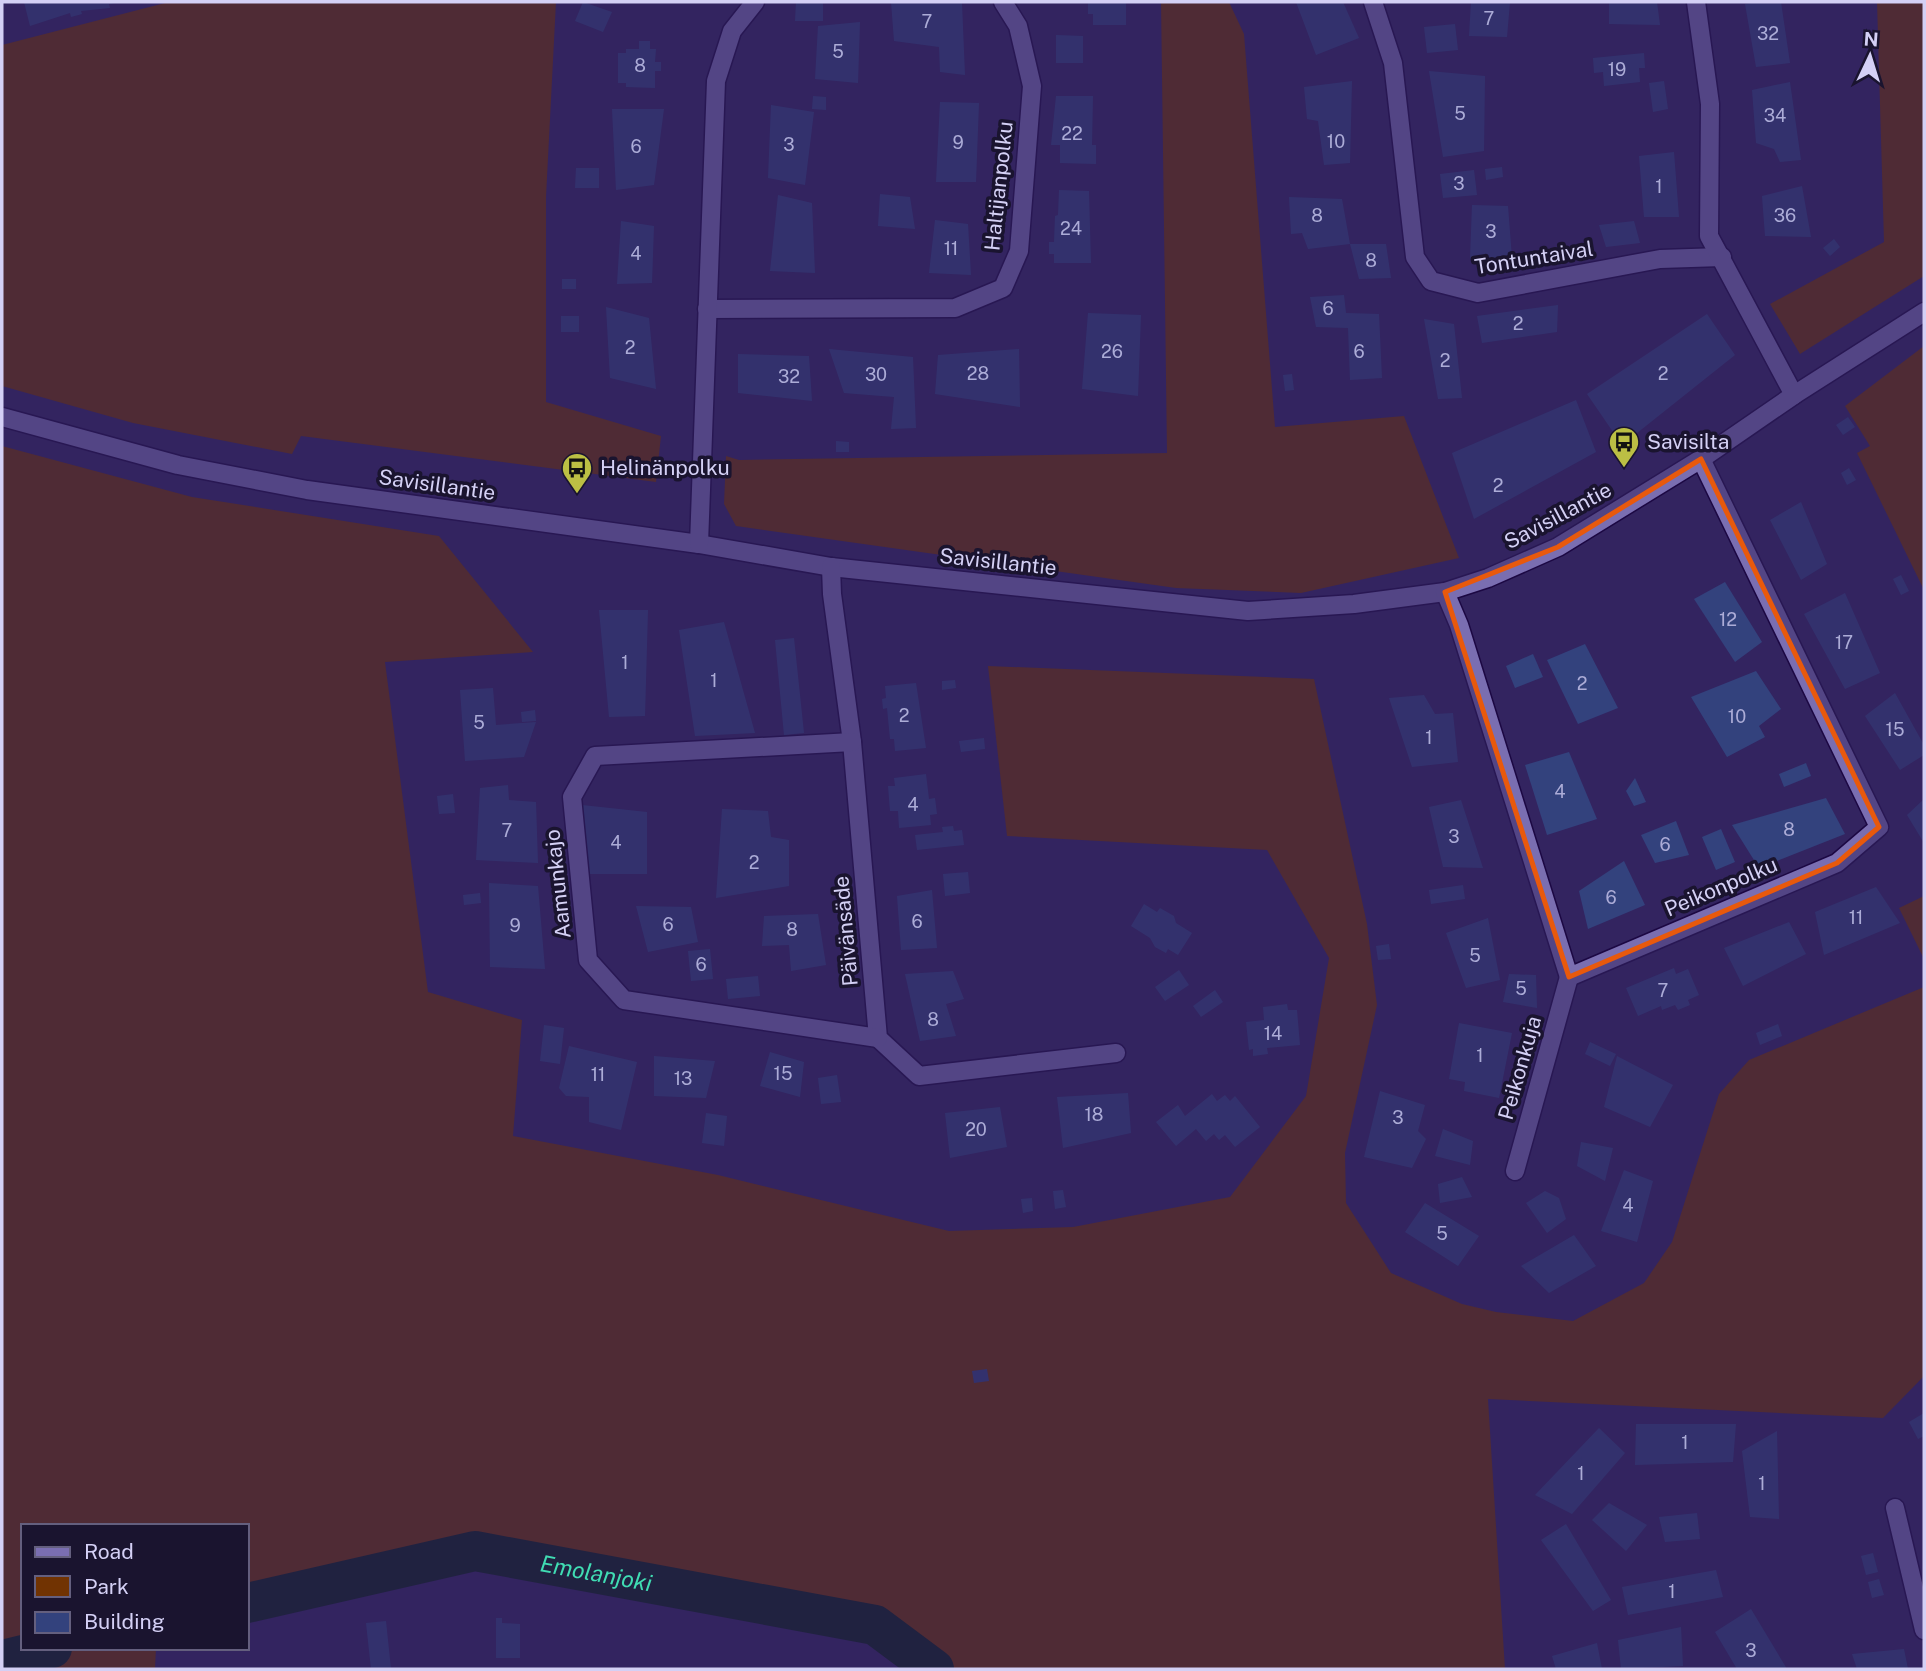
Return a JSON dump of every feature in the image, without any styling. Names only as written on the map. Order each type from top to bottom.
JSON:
[{"type":"street","points":[[699,544],[716,81],[732,31],[755,2]]},
{"type":"street","name":"Haltijanpolku","points":[[707,309],[955,308],[1003,288],[1019,251],[1032,86],[1018,26],[1003,2]]},
{"type":"street","name":"Tontuntaival","points":[[1373,2],[1393,63],[1415,257],[1431,281],[1478,293],[1660,260],[1721,257]]},
{"type":"street","points":[[1696,2],[1710,104],[1709,236],[1794,395]]},
{"type":"street","name":"Savisillantie","points":[[2,417],[178,465],[307,490],[699,544],[831,567],[1248,611],[1354,604],[1445,592],[1488,578],[1558,547],[1701,459],[1794,395],[1924,312]]},
{"type":"street","name":"Peikonpolku","points":[[1569,977],[1837,863],[1879,827],[1701,459]]},
{"type":"street","name":"Päivänsäde","points":[[831,567],[832,594],[852,742],[878,1038]]},
{"type":"street","points":[[1445,592],[1459,625],[1569,977]]},
{"type":"street","name":"Aamunkajo","points":[[852,742],[595,756],[572,797],[588,960],[624,1000],[878,1038]]},
{"type":"street","name":"Peikonkuja","points":[[1515,1171],[1569,977]]},
{"type":"street","points":[[878,1038],[919,1076],[1116,1053]]},
{"type":"street","points":[[1895,1508],[1924,1630]]},
{"type":"highlighted area","points":[[1701,459],[1879,827],[1837,863],[1569,977],[1445,592],[1558,547]]},
{"type":"green space","points":[[169,2],[556,2],[546,197],[546,402],[661,436],[656,482],[301,436],[292,454],[133,423],[2,386],[2,45]]},
{"type":"green space","points":[[1161,2],[1229,2],[1244,34],[1275,427],[1404,416],[1459,558],[1301,593],[1176,588],[736,526],[724,504],[726,456],[739,460],[1167,453]]},
{"type":"green space","points":[[1877,2],[1924,2],[1924,276],[1800,354],[1770,304],[1884,242]]},
{"type":"green space","points":[[1924,346],[1924,590],[1857,453],[1870,446],[1845,406]]},
{"type":"green space","points":[[2,446],[192,497],[439,536],[533,652],[385,662],[428,992],[522,1020],[513,1136],[718,1175],[949,1231],[1073,1227],[1230,1197],[1306,1096],[1329,958],[1267,850],[1007,836],[988,666],[1314,679],[1367,924],[1377,1005],[1345,1153],[1346,1203],[1391,1273],[1462,1304],[1496,1312],[1573,1321],[1644,1283],[1672,1242],[1719,1094],[1749,1060],[1924,987],[1924,1376],[1883,1418],[1488,1399],[1505,1669],[906,1669],[874,1625],[475,1551],[248,1603],[248,1524],[21,1524],[21,1650],[156,1650],[155,1669],[2,1669]]},
{"type":"green space","points":[[1924,896],[1924,959],[1899,908]]},
{"type":"building","points":[[24,2],[115,3],[109,4],[110,8],[81,11],[82,14],[71,17],[70,13],[30,26]]},
{"type":"building","points":[[583,2],[612,12],[603,32],[575,21]]},
{"type":"building","points":[[796,2],[823,2],[823,21],[795,21]]},
{"type":"building","points":[[891,2],[962,3],[965,75],[940,72],[939,47],[894,41]]},
{"type":"building","points":[[1088,2],[1126,2],[1126,25],[1093,25],[1093,14],[1088,14]]},
{"type":"building","points":[[1296,2],[1343,2],[1359,38],[1316,55]]},
{"type":"building","points":[[1471,2],[1510,2],[1507,37],[1469,36]]},
{"type":"building","points":[[1609,2],[1657,2],[1660,25],[1609,24]]},
{"type":"building","points":[[1781,2],[1790,63],[1756,67],[1745,4]]},
{"type":"building","points":[[860,22],[858,83],[815,79],[818,26]]},
{"type":"building","points":[[1455,24],[1458,50],[1427,53],[1424,27]]},
{"type":"building","points":[[1056,35],[1083,36],[1083,63],[1056,63]]},
{"type":"building","points":[[639,41],[650,41],[650,49],[656,49],[655,62],[661,62],[661,71],[655,71],[655,88],[626,87],[626,83],[618,83],[618,53],[626,53],[626,49],[639,49]]},
{"type":"building","points":[[1644,53],[1645,68],[1639,68],[1640,82],[1604,86],[1603,72],[1594,73],[1593,58]]},
{"type":"building","points":[[1429,71],[1485,76],[1484,151],[1443,157]]},
{"type":"building","points":[[1352,81],[1350,163],[1324,165],[1318,121],[1307,119],[1304,87]]},
{"type":"building","points":[[1664,81],[1668,109],[1653,112],[1649,83]]},
{"type":"building","points":[[1790,82],[1801,160],[1780,162],[1774,149],[1756,143],[1752,90]]},
{"type":"building","points":[[813,96],[826,97],[826,110],[812,109]]},
{"type":"building","points":[[1056,96],[1093,96],[1092,145],[1096,145],[1096,164],[1060,163],[1060,145],[1051,145]]},
{"type":"building","points":[[940,102],[979,103],[976,182],[936,182]]},
{"type":"building","points":[[771,105],[814,112],[805,185],[768,178]]},
{"type":"building","points":[[612,109],[664,109],[654,185],[616,190]]},
{"type":"building","points":[[1674,152],[1679,217],[1644,217],[1639,156]]},
{"type":"building","points":[[1502,167],[1503,177],[1486,180],[1485,169]]},
{"type":"building","points":[[576,168],[599,168],[599,188],[575,188]]},
{"type":"building","points":[[1474,170],[1477,195],[1443,198],[1440,174]]},
{"type":"building","points":[[1802,186],[1811,237],[1765,236],[1762,196]]},
{"type":"building","points":[[1059,190],[1089,191],[1091,263],[1054,263],[1054,254],[1049,254],[1049,242],[1054,242]]},
{"type":"building","points":[[880,194],[910,197],[915,229],[878,226]]},
{"type":"building","points":[[778,195],[812,203],[815,273],[770,271]]},
{"type":"building","points":[[1289,197],[1342,199],[1350,244],[1308,249],[1302,233],[1291,234]]},
{"type":"building","points":[[1472,205],[1508,206],[1512,258],[1470,259]]},
{"type":"building","points":[[935,220],[968,224],[971,275],[929,273]]},
{"type":"building","points":[[621,221],[654,226],[652,283],[617,284]]},
{"type":"building","points":[[1634,221],[1640,243],[1606,247],[1599,225]]},
{"type":"building","points":[[1834,239],[1840,247],[1830,256],[1823,248]]},
{"type":"building","points":[[1350,244],[1386,244],[1391,278],[1359,279]]},
{"type":"building","points":[[562,279],[576,279],[576,289],[562,289]]},
{"type":"building","points":[[1344,295],[1346,313],[1379,314],[1382,378],[1350,380],[1348,328],[1316,327],[1310,297]]},
{"type":"building","points":[[1558,305],[1557,332],[1482,343],[1477,316]]},
{"type":"building","points":[[606,307],[649,318],[656,389],[610,378]]},
{"type":"building","points":[[1088,313],[1141,315],[1138,396],[1082,389]]},
{"type":"building","points":[[1707,314],[1735,355],[1622,445],[1587,394]]},
{"type":"building","points":[[561,316],[579,316],[579,332],[561,332]]},
{"type":"building","points":[[1424,319],[1454,324],[1462,398],[1438,399]]},
{"type":"building","points":[[829,349],[913,357],[916,428],[891,429],[894,397],[844,393]]},
{"type":"building","points":[[1019,349],[1020,407],[935,394],[938,355]]},
{"type":"building","points":[[738,354],[809,356],[812,401],[738,393]]},
{"type":"building","points":[[1292,374],[1294,390],[1285,391],[1283,375]]},
{"type":"building","points":[[1576,400],[1596,452],[1474,519],[1452,453]]},
{"type":"building","points":[[1848,417],[1855,427],[1843,435],[1836,425]]},
{"type":"building","points":[[836,441],[849,442],[849,452],[836,452]]},
{"type":"building","points":[[1849,468],[1856,480],[1847,485],[1841,473]]},
{"type":"building","points":[[1801,502],[1827,564],[1801,580],[1770,520]]},
{"type":"building","points":[[1901,575],[1909,591],[1901,595],[1893,579]]},
{"type":"building","points":[[1725,582],[1762,642],[1735,662],[1694,599]]},
{"type":"building","points":[[1845,593],[1880,673],[1845,689],[1804,614]]},
{"type":"building","points":[[599,610],[648,610],[645,716],[609,717]]},
{"type":"building","points":[[724,622],[755,733],[695,736],[679,630]]},
{"type":"building","points":[[794,638],[804,733],[784,735],[775,640]]},
{"type":"building","points":[[1585,644],[1618,708],[1578,724],[1547,660]]},
{"type":"building","points":[[1533,654],[1543,677],[1515,688],[1506,666]]},
{"type":"building","points":[[1756,671],[1781,709],[1759,726],[1765,737],[1727,757],[1691,697]]},
{"type":"building","points":[[955,680],[956,688],[942,690],[942,681]]},
{"type":"building","points":[[916,683],[926,748],[895,751],[894,739],[890,739],[887,708],[883,709],[885,686]]},
{"type":"building","points":[[493,688],[496,725],[536,722],[524,757],[465,761],[460,690]]},
{"type":"building","points":[[1895,693],[1924,745],[1924,755],[1900,770],[1865,716]]},
{"type":"building","points":[[1424,695],[1435,714],[1453,713],[1458,762],[1412,767],[1389,698]]},
{"type":"building","points":[[535,710],[536,721],[522,722],[521,712]]},
{"type":"building","points":[[984,738],[985,749],[961,752],[959,741]]},
{"type":"building","points":[[1569,752],[1597,819],[1547,835],[1525,765]]},
{"type":"building","points":[[1806,763],[1811,776],[1784,787],[1779,774]]},
{"type":"building","points":[[926,774],[929,799],[935,798],[937,814],[930,815],[931,825],[899,828],[898,811],[890,811],[888,786],[895,786],[894,778]]},
{"type":"building","points":[[1635,778],[1646,802],[1634,806],[1626,791]]},
{"type":"building","points":[[508,785],[509,800],[536,802],[538,863],[476,860],[480,788]]},
{"type":"building","points":[[453,794],[455,813],[439,814],[437,796]]},
{"type":"building","points":[[1826,798],[1845,834],[1759,868],[1732,825]]},
{"type":"building","points":[[1924,799],[1924,843],[1907,815]]},
{"type":"building","points":[[1461,800],[1483,868],[1443,867],[1429,807]]},
{"type":"building","points":[[582,805],[647,812],[647,874],[587,874]]},
{"type":"building","points":[[722,809],[768,811],[771,837],[789,840],[789,886],[716,898]]},
{"type":"building","points":[[1676,821],[1689,855],[1655,863],[1641,835]]},
{"type":"building","points":[[953,826],[954,831],[962,830],[964,845],[917,850],[915,835],[943,832],[942,827]]},
{"type":"building","points":[[1721,829],[1735,862],[1716,870],[1702,837]]},
{"type":"building","points":[[1624,861],[1645,905],[1588,929],[1579,891]]},
{"type":"building","points":[[968,872],[970,893],[945,896],[943,874]]},
{"type":"building","points":[[489,883],[538,886],[545,969],[490,967]]},
{"type":"building","points":[[1463,885],[1465,899],[1431,904],[1429,890]]},
{"type":"building","points":[[1876,887],[1900,923],[1824,955],[1815,912]]},
{"type":"building","points":[[932,890],[937,948],[901,950],[897,896]]},
{"type":"building","points":[[480,893],[481,903],[464,905],[463,895]]},
{"type":"building","points":[[1144,904],[1157,912],[1160,908],[1174,916],[1176,923],[1192,933],[1178,955],[1168,949],[1166,953],[1155,947],[1150,938],[1131,926]]},
{"type":"building","points":[[636,906],[691,907],[698,942],[648,952]]},
{"type":"building","points":[[818,914],[826,965],[791,971],[789,945],[762,946],[764,916]]},
{"type":"building","points":[[1488,918],[1500,980],[1466,988],[1446,933]]},
{"type":"building","points":[[1789,922],[1806,954],[1743,986],[1724,948]]},
{"type":"building","points":[[1389,944],[1391,959],[1378,960],[1376,946]]},
{"type":"building","points":[[710,949],[713,979],[691,981],[688,951]]},
{"type":"building","points":[[1674,968],[1676,974],[1688,969],[1699,995],[1688,1000],[1690,1005],[1678,1010],[1675,1005],[1662,1010],[1661,1006],[1638,1016],[1626,988]]},
{"type":"building","points":[[1179,970],[1189,985],[1165,1001],[1155,987]]},
{"type":"building","points":[[953,971],[964,999],[946,1004],[956,1036],[920,1041],[905,974]]},
{"type":"building","points":[[1509,974],[1536,975],[1537,1008],[1503,1002]]},
{"type":"building","points":[[758,976],[760,996],[728,999],[726,979]]},
{"type":"building","points":[[1215,990],[1223,1002],[1201,1017],[1193,1006]]},
{"type":"building","points":[[1287,1004],[1288,1010],[1297,1010],[1300,1045],[1267,1048],[1268,1054],[1253,1056],[1253,1049],[1249,1050],[1246,1022],[1264,1020],[1263,1007]]},
{"type":"building","points":[[1459,1023],[1512,1033],[1499,1098],[1464,1091],[1465,1082],[1449,1079]]},
{"type":"building","points":[[1778,1024],[1782,1036],[1760,1045],[1756,1033]]},
{"type":"building","points":[[544,1025],[564,1028],[560,1064],[540,1061]]},
{"type":"building","points":[[1590,1042],[1616,1054],[1610,1066],[1585,1054]]},
{"type":"building","points":[[569,1046],[637,1062],[621,1130],[589,1122],[589,1097],[566,1096],[559,1088]]},
{"type":"building","points":[[770,1052],[804,1062],[800,1097],[760,1086]]},
{"type":"building","points":[[654,1056],[715,1061],[706,1098],[654,1096]]},
{"type":"building","points":[[1617,1056],[1673,1085],[1650,1127],[1604,1107]]},
{"type":"building","points":[[837,1075],[841,1102],[821,1104],[818,1078]]},
{"type":"building","points":[[1380,1091],[1425,1105],[1418,1131],[1426,1139],[1412,1168],[1364,1157]]},
{"type":"building","points":[[1128,1093],[1131,1133],[1063,1148],[1057,1097]]},
{"type":"building","points":[[1212,1094],[1217,1101],[1225,1095],[1230,1101],[1235,1096],[1260,1127],[1235,1147],[1225,1135],[1219,1140],[1214,1134],[1206,1141],[1196,1129],[1176,1146],[1156,1122],[1178,1105],[1185,1116]]},
{"type":"building","points":[[1000,1107],[1007,1147],[950,1158],[945,1113]]},
{"type":"building","points":[[706,1113],[727,1116],[724,1146],[702,1143]]},
{"type":"building","points":[[1443,1129],[1473,1141],[1470,1165],[1435,1156]]},
{"type":"building","points":[[1581,1142],[1613,1148],[1605,1181],[1577,1166]]},
{"type":"building","points":[[1624,1170],[1653,1181],[1637,1242],[1601,1231]]},
{"type":"building","points":[[1462,1177],[1472,1197],[1440,1203],[1438,1184]]},
{"type":"building","points":[[1063,1190],[1066,1207],[1055,1209],[1053,1191]]},
{"type":"building","points":[[1545,1191],[1559,1198],[1566,1219],[1547,1233],[1526,1203]]},
{"type":"building","points":[[1032,1198],[1033,1211],[1023,1213],[1021,1199]]},
{"type":"building","points":[[1425,1203],[1479,1236],[1458,1266],[1405,1232]]},
{"type":"building","points":[[1574,1235],[1596,1266],[1549,1293],[1521,1266]]},
{"type":"building","points":[[987,1369],[989,1381],[974,1383],[972,1371]]},
{"type":"building","points":[[1924,1413],[1924,1436],[1918,1439],[1909,1422]]},
{"type":"building","points":[[1636,1424],[1736,1424],[1733,1462],[1635,1465]]},
{"type":"building","points":[[1599,1428],[1625,1453],[1572,1514],[1535,1495]]},
{"type":"building","points":[[1777,1431],[1779,1519],[1750,1517],[1742,1451]]},
{"type":"building","points":[[1609,1503],[1647,1525],[1626,1551],[1592,1520]]},
{"type":"building","points":[[1697,1513],[1700,1539],[1665,1542],[1659,1517]]},
{"type":"building","points":[[1566,1524],[1611,1600],[1593,1611],[1541,1540]]},
{"type":"building","points":[[1873,1553],[1878,1572],[1866,1575],[1861,1556]]},
{"type":"building","points":[[1716,1570],[1723,1597],[1628,1615],[1622,1587]]},
{"type":"building","points":[[1879,1579],[1884,1595],[1872,1598],[1868,1582]]},
{"type":"building","points":[[1751,1609],[1787,1669],[1737,1669],[1715,1632]]},
{"type":"building","points":[[496,1618],[502,1618],[502,1623],[520,1624],[520,1658],[496,1658]]},
{"type":"building","points":[[386,1621],[391,1669],[371,1669],[366,1623]]},
{"type":"building","points":[[1681,1627],[1683,1666],[1621,1669],[1618,1640]]},
{"type":"building","points":[[1597,1643],[1602,1669],[1556,1669],[1552,1656]]},
{"type":"building","points":[[1904,1649],[1908,1669],[1857,1669],[1852,1654]]},
{"type":"waterway","name":"Emolanjoki","points":[[248,1603],[475,1551],[875,1625],[934,1669]]},
{"type":"waterway","name":"Emolanjoki","points":[[2,1660],[44,1650]]},
{"type":"place","name":"Savisilta","points":[[1624,469]]},
{"type":"place","name":"Helinänpolku","points":[[577,495]]}]
